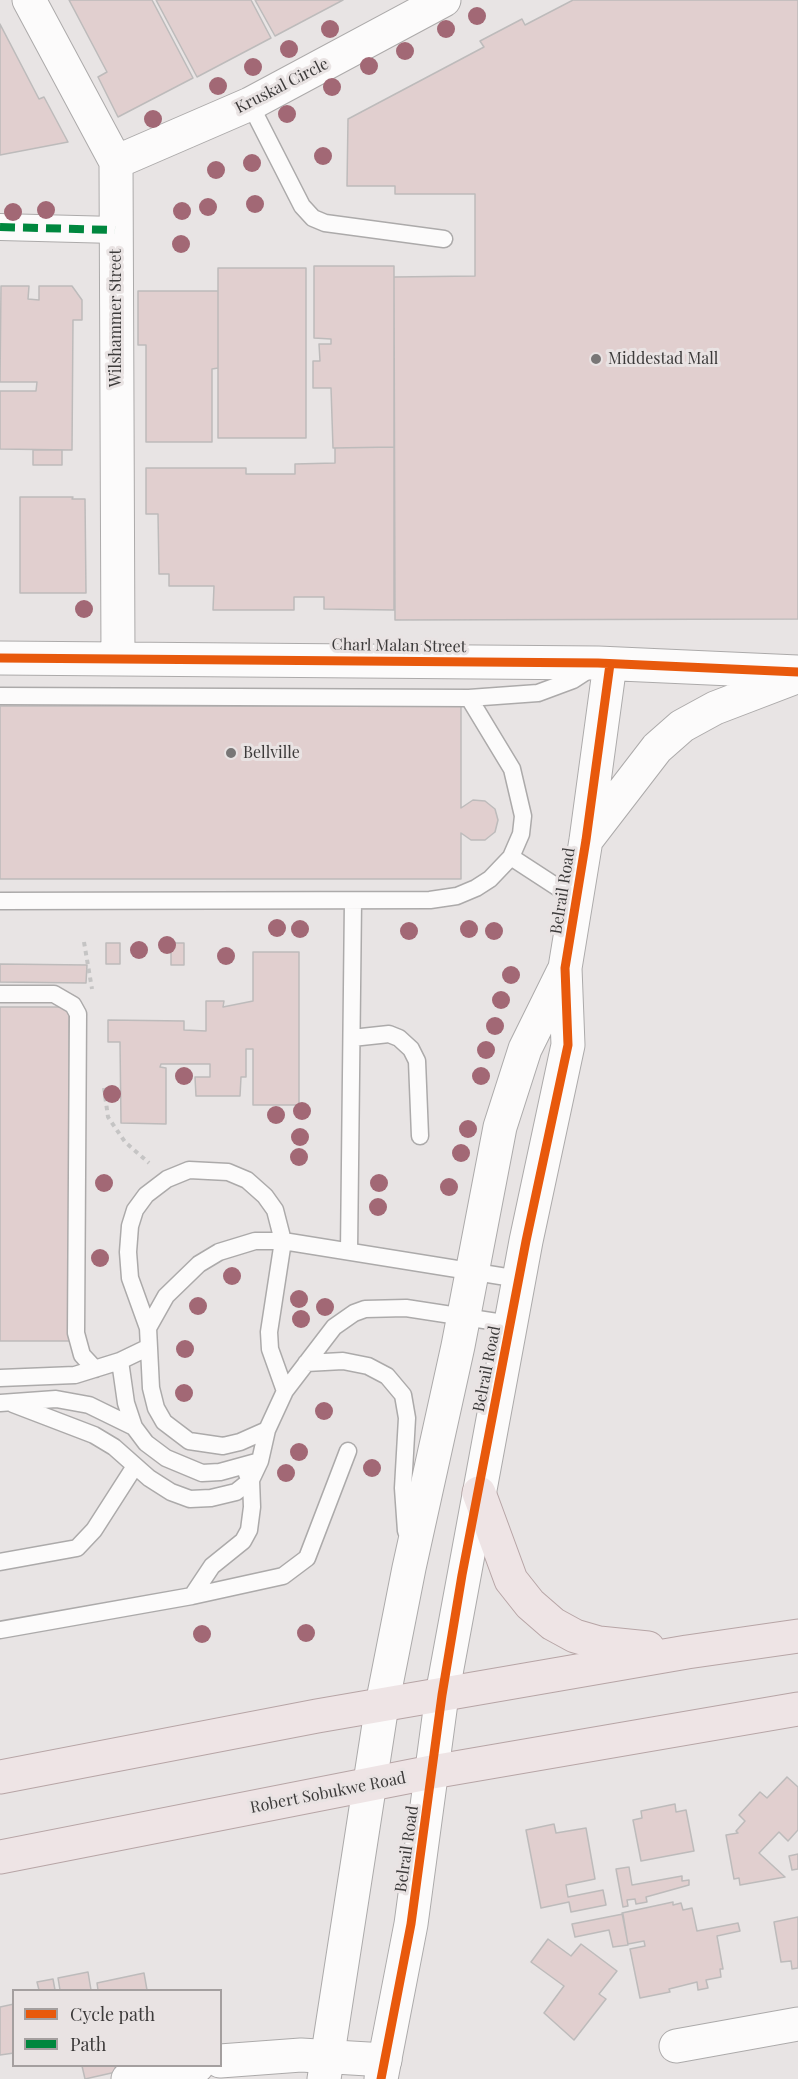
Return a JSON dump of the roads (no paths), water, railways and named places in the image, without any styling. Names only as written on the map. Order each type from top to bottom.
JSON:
[{"type":"main road","points":[[479,1493],[511,1580],[530,1604],[553,1624],[575,1636],[598,1643],[687,1652]]},
{"type":"main road","points":[[0,1777],[382,1705],[687,1652],[798,1636]]},
{"type":"main road","name":"Robert Sobukwe Road","points":[[0,1857],[432,1772],[798,1709]]},
{"type":"street","name":"Wilshammer Street","points":[[29,0],[116,162],[118,658]]},
{"type":"street","name":"Kruskal Circle","points":[[116,162],[250,104],[444,0]]},
{"type":"street","points":[[0,227],[115,230]]},
{"type":"street","name":"Charl Malan Street","points":[[0,658],[604,664],[798,674]]},
{"type":"street","name":"Belrail Road","points":[[383,2069],[411,1924],[442,1695],[510,1324],[568,1045],[565,968],[586,840],[604,664]]},
{"type":"street","points":[[586,840],[657,748],[682,726],[715,708],[798,674]]},
{"type":"street","name":"Belrail Road","points":[[326,2067],[382,1705],[500,1127],[525,1049],[565,968]]},
{"type":"street","points":[[676,2046],[798,2024]]},
{"type":"street","points":[[222,2061],[267,2056],[326,2067],[383,2069]]},
{"type":"street","points":[[128,2079],[192,2067]]},
{"type":"lane","points":[[250,104],[302,206],[313,218],[325,223],[444,239]]},
{"type":"lane","points":[[0,696],[470,698],[538,693],[573,680],[604,664]]},
{"type":"lane","points":[[0,901],[352,901],[430,900],[457,896],[490,879],[511,857],[521,834],[523,816],[518,786],[512,769],[470,698]]},
{"type":"lane","points":[[511,857],[577,900]]},
{"type":"lane","points":[[349,1251],[352,901]]},
{"type":"lane","points":[[0,994],[54,994],[73,1005],[78,1014],[76,1333],[82,1355],[95,1369]]},
{"type":"lane","points":[[351,1038],[390,1034],[399,1038],[411,1049],[417,1061],[420,1136]]},
{"type":"lane","points":[[267,1430],[240,1442],[223,1446],[189,1441],[164,1422],[156,1408],[151,1388],[147,1348],[148,1328],[130,1278],[130,1226],[135,1210],[146,1195],[167,1179],[189,1170],[228,1172],[247,1180],[265,1196],[275,1210],[283,1241],[269,1332],[270,1349],[285,1391]]},
{"type":"lane","points":[[148,1328],[166,1296],[200,1264],[236,1245],[255,1241],[283,1241],[519,1279]]},
{"type":"lane","points":[[120,1361],[126,1403],[134,1427],[146,1443],[181,1466],[202,1473],[246,1473],[260,1461],[267,1430],[285,1391],[334,1327],[354,1313],[365,1309],[406,1308],[510,1324]]},
{"type":"lane","points":[[0,1378],[75,1376],[120,1361],[147,1348]]},
{"type":"lane","points":[[306,1363],[343,1361],[368,1366],[387,1376],[403,1395],[407,1418],[403,1488],[409,1568]]},
{"type":"lane","points":[[7,1403],[56,1399],[90,1405],[134,1427]]},
{"type":"lane","points":[[7,1403],[94,1435],[114,1447],[135,1466],[171,1492],[189,1499],[227,1495],[244,1487],[246,1473]]},
{"type":"lane","points":[[0,1630],[192,1596],[284,1576],[307,1558],[348,1451]]},
{"type":"lane","points":[[0,1562],[77,1548],[94,1530],[135,1466]]},
{"type":"lane","points":[[192,1596],[212,1566],[243,1541],[249,1530],[252,1521],[246,1473]]},
{"type":"place","name":"Middestad Mall","points":[[596,359]]},
{"type":"place","name":"Bellville","points":[[231,753]]}]
